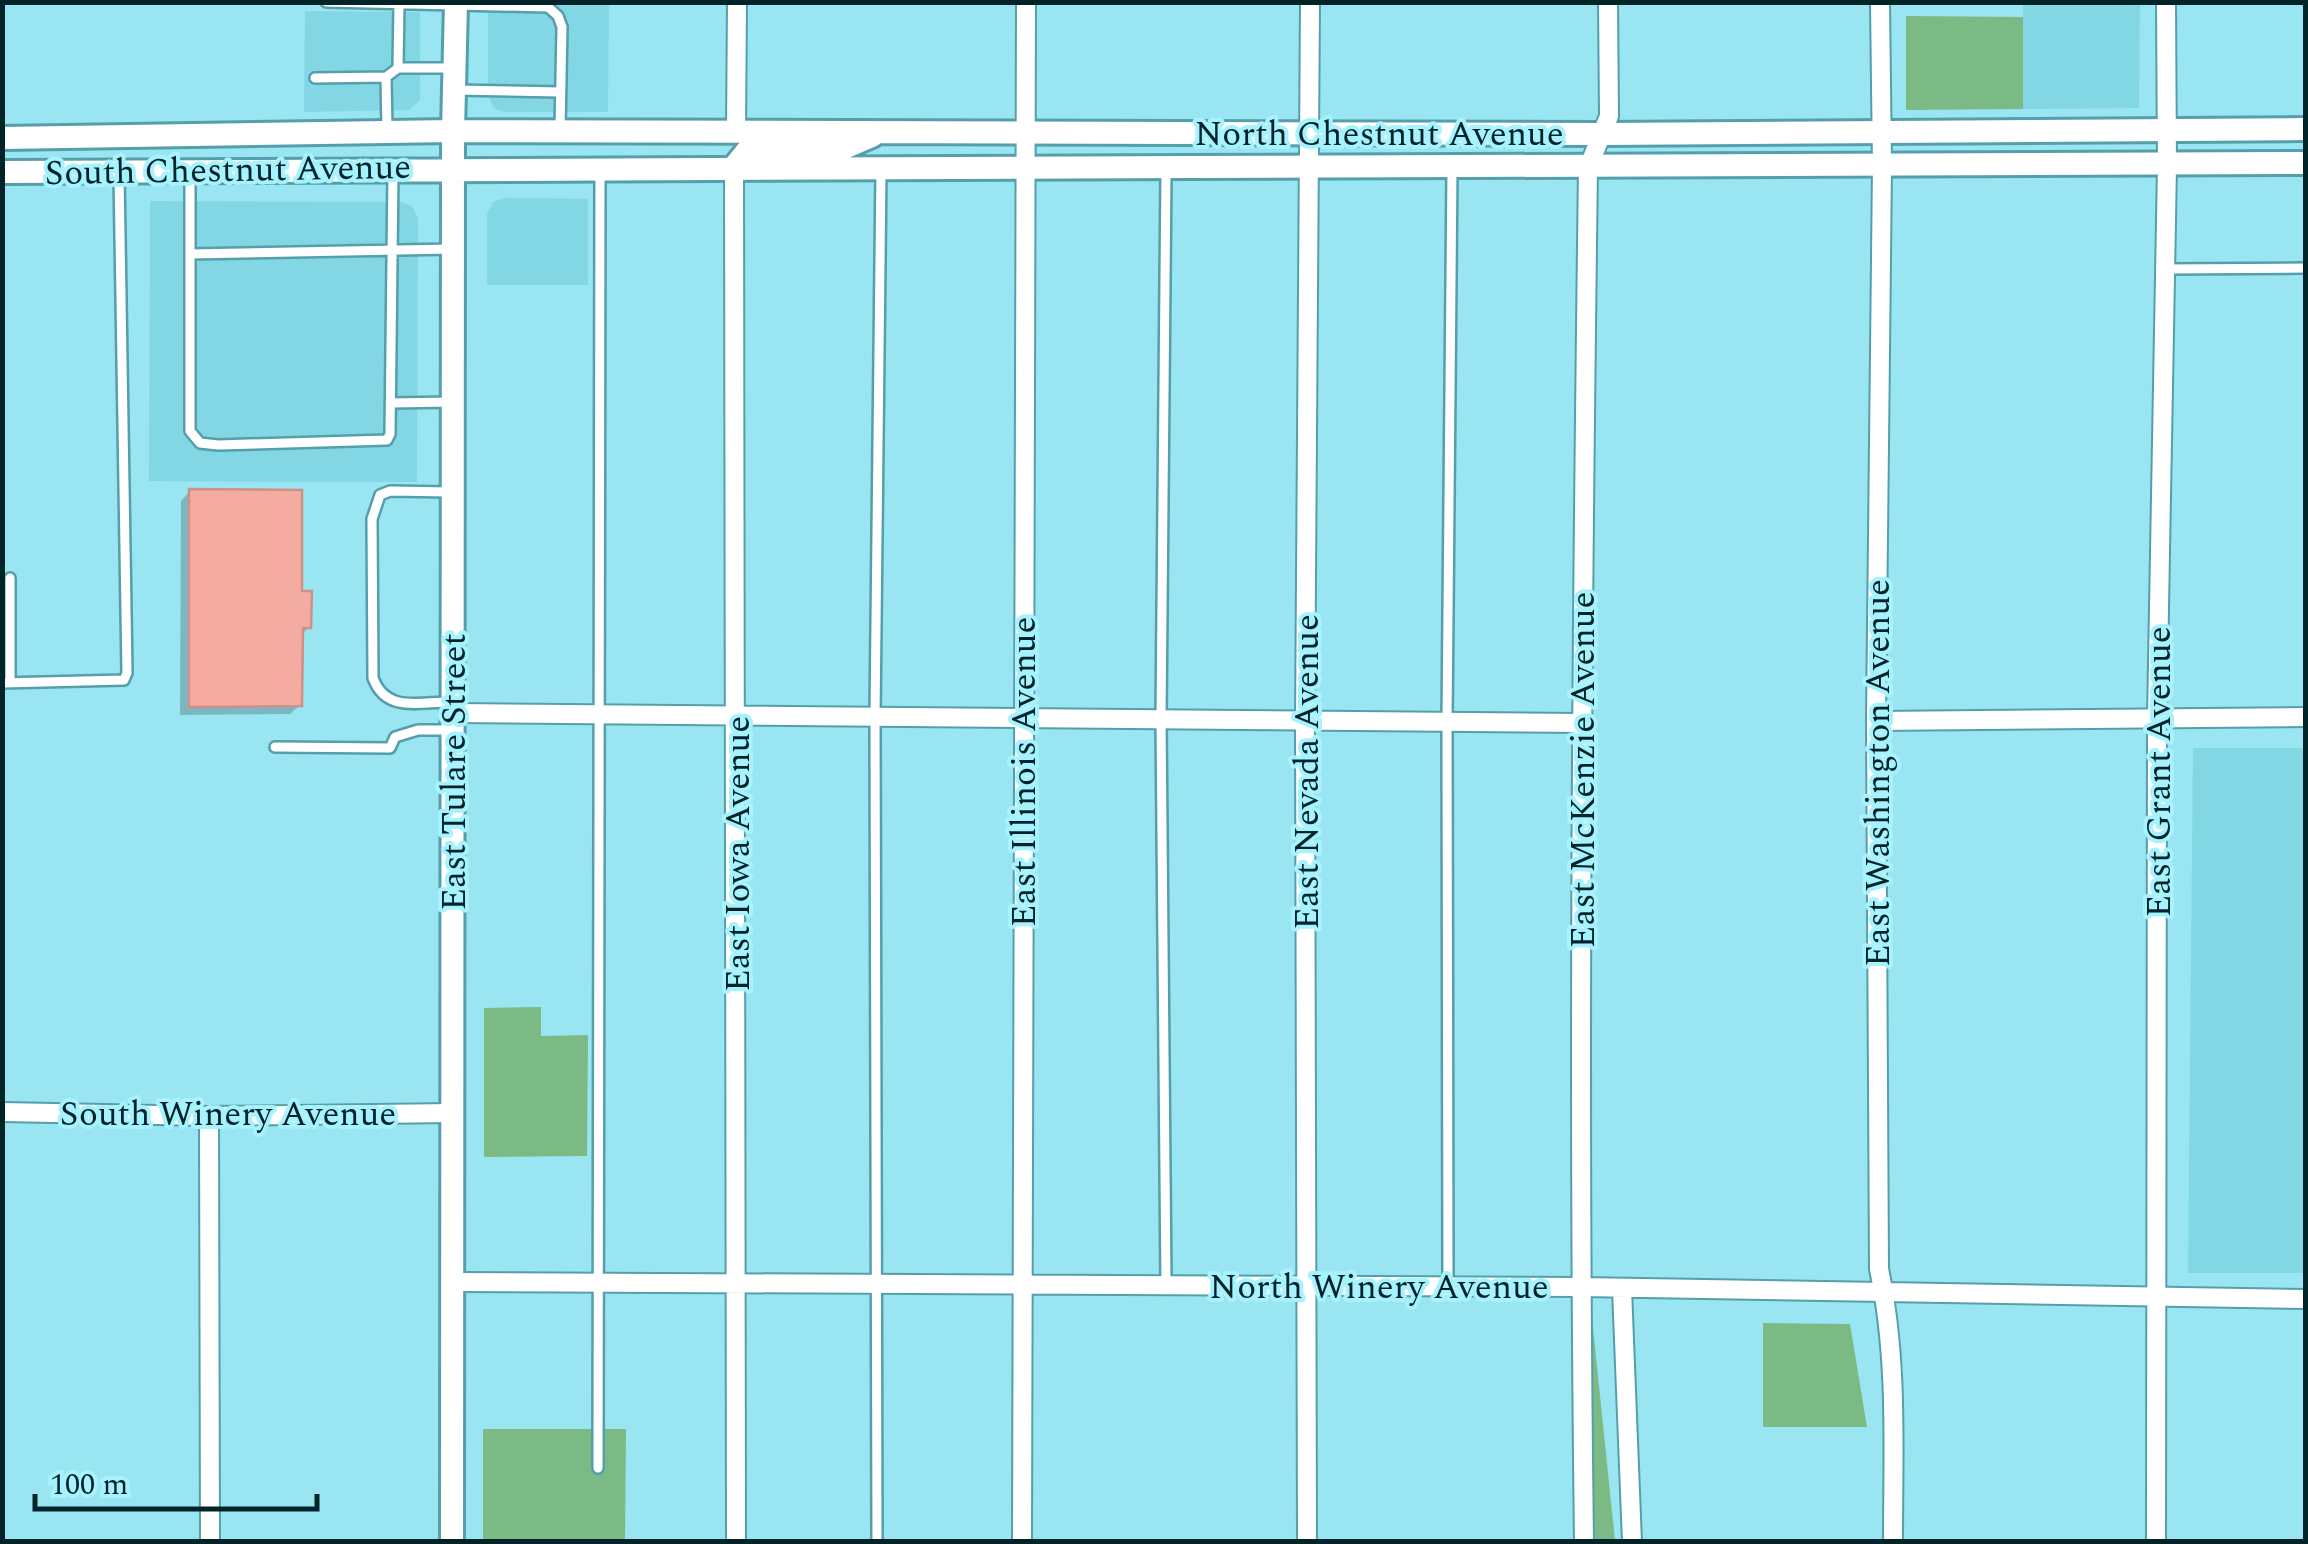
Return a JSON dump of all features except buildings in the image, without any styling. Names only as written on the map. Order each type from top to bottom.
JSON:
[{"type":"main road","name":"East Tulare Street","points":[[452,1542],[452,131],[456,3]]},
{"type":"main road","name":"North Chestnut Avenue","points":[[452,131],[1602,134],[2306,129]]},
{"type":"main road","name":"South Chestnut Avenue","points":[[2,138],[452,131]]},
{"type":"main road","points":[[734,166],[747,151],[844,148],[879,132]]},
{"type":"main road","name":"North Chestnut Avenue","points":[[453,167],[2306,164]]},
{"type":"main road","name":"South Chestnut Avenue","points":[[2,172],[453,167]]},
{"type":"street","points":[[736,132],[737,2]]},
{"type":"street","name":"East Illinois Avenue","points":[[1022,1542],[1026,2]]},
{"type":"street","name":"East Nevada Avenue","points":[[1307,1542],[1305,720],[1310,2]]},
{"type":"street","name":"East McKenzie Avenue","points":[[1584,1542],[1580,1287],[1588,168],[1609,116],[1608,2]]},
{"type":"street","name":"East Washington Avenue","points":[[1880,2],[1876,720],[1879,1270],[1894,1378],[1893,1542]]},
{"type":"street","name":"East Grant Avenue","points":[[2156,1542],[2157,718],[2166,2]]},
{"type":"street","name":"East Iowa Avenue","points":[[734,166],[736,1542]]},
{"type":"street","points":[[453,715],[1582,722]]},
{"type":"street","points":[[1876,720],[2306,718]]},
{"type":"street","name":"South Winery Avenue","points":[[2,1112],[208,1116],[452,1113]]},
{"type":"street","points":[[208,1116],[210,1542]]},
{"type":"street","name":"North Winery Avenue","points":[[452,1282],[1580,1287],[2306,1299]]},
{"type":"street","points":[[1622,1289],[1632,1542]]},
{"type":"lane","points":[[326,2],[548,7],[558,16],[562,27],[560,132]]},
{"type":"lane","points":[[398,68],[399,4]]},
{"type":"lane","points":[[315,78],[386,77],[398,68],[560,92]]},
{"type":"lane","points":[[386,77],[387,132]]},
{"type":"lane","points":[[598,1468],[600,166]]},
{"type":"lane","points":[[190,170],[190,430],[200,443],[387,440],[391,403],[394,167]]},
{"type":"lane","points":[[878,1542],[874,716],[880,168]]},
{"type":"lane","points":[[1166,168],[1161,718],[1166,1285]]},
{"type":"lane","points":[[1448,1286],[1446,722],[1452,168]]},
{"type":"lane","points":[[10,578],[6,683],[124,680],[127,673],[119,171]]},
{"type":"lane","points":[[190,254],[453,249]]},
{"type":"lane","points":[[2165,268],[2306,268]]},
{"type":"lane","points":[[391,403],[453,402]]},
{"type":"lane","points":[[453,492],[390,491],[380,495],[372,519],[373,678],[378,692],[387,700],[453,715]]},
{"type":"lane","points":[[275,747],[390,748],[395,737],[453,715]]},
{"type":"shaded area","points":[[488,3],[609,3],[608,112],[504,112],[494,108],[488,96]]},
{"type":"shaded area","points":[[2023,3],[2140,3],[2139,108],[2023,109]]},
{"type":"shaded area","points":[[305,11],[420,12],[420,100],[409,110],[304,112]]},
{"type":"shaded area","points":[[504,198],[588,199],[588,285],[487,285],[487,214],[493,202]]},
{"type":"shaded area","points":[[150,201],[401,202],[412,206],[418,218],[417,482],[149,481]]},
{"type":"shaded area","points":[[2193,748],[2305,748],[2305,1273],[2188,1273]]},
{"type":"green space","points":[[1906,16],[2023,17],[2023,109],[1906,110]]},
{"type":"green space","points":[[541,1007],[541,1036],[588,1035],[587,1156],[484,1157],[484,1008]]},
{"type":"green space","points":[[1592,1318],[1615,1541],[1593,1541]]},
{"type":"green space","points":[[1763,1323],[1850,1324],[1867,1427],[1763,1427]]},
{"type":"green space","points":[[483,1429],[626,1429],[625,1541],[483,1541]]}]
